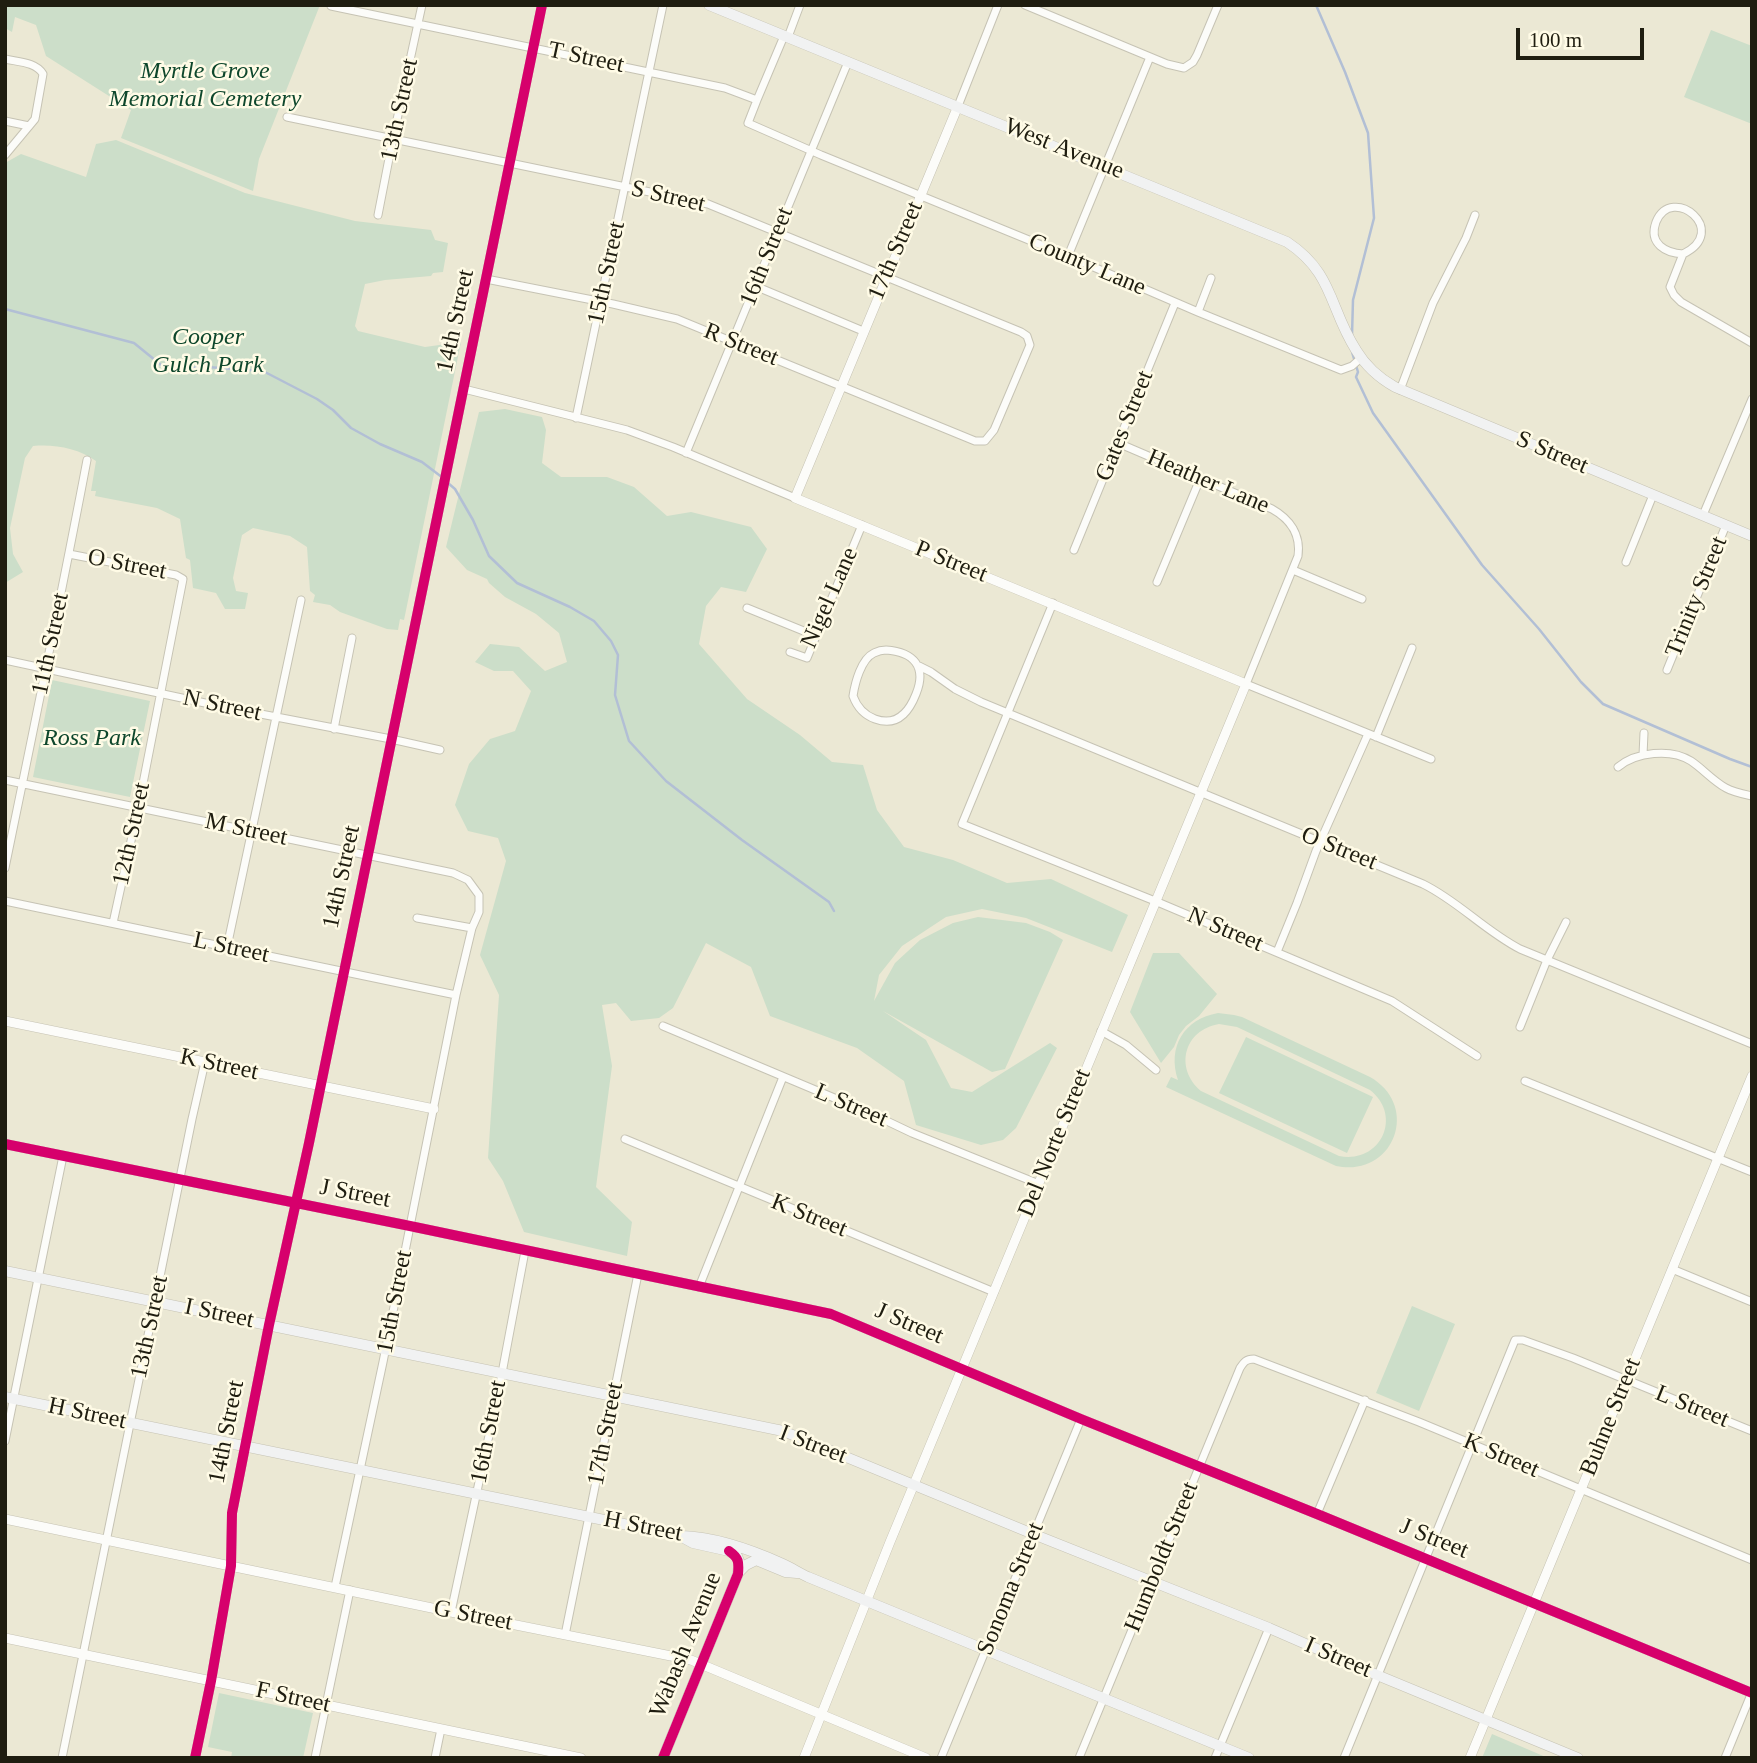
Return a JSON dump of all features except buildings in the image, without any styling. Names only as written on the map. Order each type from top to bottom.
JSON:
[{"type":"main road","name":"West Avenue","points":[[709,5],[1287,242],[1297,248],[1322,277],[1349,338],[1361,358]]},
{"type":"main road","name":"S Street","points":[[1361,358],[1377,374],[1400,390],[1752,536]]},
{"type":"main road","name":"I Street","points":[[5,1270],[783,1431],[1269,1628],[1578,1758]]},
{"type":"main road","name":"H Street","points":[[9,1398],[748,1549],[799,1573],[1249,1758]]},
{"type":"main road","name":"Wabash Avenue","points":[[682,1536],[693,1544],[729,1551],[737,1556],[738,1574]]},
{"type":"main road","name":"Wabash Avenue","points":[[663,1758],[738,1574],[746,1564],[756,1560],[785,1572],[799,1573]]},
{"type":"street","name":"13th Street","points":[[378,215],[422,5]]},
{"type":"street","name":"14th Street","points":[[195,1758],[230,1566],[232,1513],[269,1325],[321,1086],[542,5]]},
{"type":"street","name":"15th Street","points":[[576,418],[663,5]]},
{"type":"street","points":[[800,5],[748,123],[811,151]]},
{"type":"street","name":"17th Street","points":[[795,498],[998,5]]},
{"type":"street","points":[[1025,5],[1150,57],[1184,68],[1193,62],[1197,55],[1218,5]]},
{"type":"street","name":"T Street","points":[[331,6],[649,71],[724,88],[757,100]]},
{"type":"street","points":[[1068,256],[1150,57]]},
{"type":"street","points":[[5,59],[35,65],[42,71],[43,78],[35,118],[5,155]]},
{"type":"street","name":"16th Street","points":[[686,453],[848,62]]},
{"type":"street","name":"S Street","points":[[287,117],[708,204],[1021,332],[1028,339],[1029,348],[994,430],[985,441]]},
{"type":"street","points":[[5,121],[29,126]]},
{"type":"street","name":"County Lane","points":[[811,151],[1340,370],[1352,366],[1361,358]]},
{"type":"street","points":[[1684,254],[1670,253],[1661,247],[1655,234],[1661,215],[1669,209],[1685,209],[1695,214],[1702,230],[1700,241],[1693,250],[1684,254],[1670,287],[1674,295],[1681,302],[1752,343]]},
{"type":"street","points":[[1400,390],[1433,303],[1457,259],[1475,215]]},
{"type":"street","points":[[1198,312],[1211,278]]},
{"type":"street","name":"R Street","points":[[486,279],[677,319],[971,440],[985,441]]},
{"type":"street","points":[[755,286],[863,331]]},
{"type":"street","name":"Gates Street","points":[[1074,550],[1175,303]]},
{"type":"street","name":"P Street","points":[[464,389],[627,430],[1431,759]]},
{"type":"street","points":[[1703,515],[1752,399]]},
{"type":"street","name":"Heather Lane","points":[[1118,443],[1272,509],[1281,514],[1293,528]]},
{"type":"street","name":"11th Street","points":[[5,868],[87,460]]},
{"type":"street","points":[[1157,582],[1200,479]]},
{"type":"street","points":[[1626,562],[1653,495]]},
{"type":"street","name":"Trinity Street","points":[[1667,670],[1726,525]]},
{"type":"street","name":"Nigel Lane","points":[[790,652],[807,658],[862,526]]},
{"type":"street","name":"Del Norte Street","points":[[804,1758],[914,1485],[1293,570],[1300,548],[1293,528]]},
{"type":"street","name":"O Street","points":[[69,554],[176,575],[183,579]]},
{"type":"street","points":[[1293,570],[1362,599]]},
{"type":"street","name":"12th Street","points":[[113,923],[183,579]]},
{"type":"street","points":[[227,947],[301,600]]},
{"type":"street","points":[[1007,712],[1053,604]]},
{"type":"street","points":[[747,608],[816,636]]},
{"type":"street","points":[[334,729],[352,638]]},
{"type":"street","points":[[1376,737],[1412,648]]},
{"type":"street","points":[[894,650],[919,666],[920,685],[911,705],[900,718],[882,721],[867,715],[859,708],[853,696],[854,690],[872,653],[894,650]]},
{"type":"street","name":"N Street","points":[[5,660],[440,750]]},
{"type":"street","name":"O Street","points":[[919,666],[964,694],[1430,887],[1520,949],[1752,1044]]},
{"type":"street","name":"N Street","points":[[1007,712],[962,824],[1155,901],[1392,1001],[1477,1056]]},
{"type":"street","points":[[1277,952],[1320,841],[1368,733]]},
{"type":"street","points":[[1643,755],[1644,733]]},
{"type":"street","points":[[1618,767],[1625,761],[1643,755],[1665,753],[1688,759],[1727,789],[1752,796]]},
{"type":"street","name":"M Street","points":[[5,780],[453,873],[467,880],[479,895]]},
{"type":"street","name":"15th Street","points":[[335,1587],[386,1348],[456,995],[471,928],[479,912],[479,895]]},
{"type":"street","name":"L Street","points":[[5,901],[456,995]]},
{"type":"street","points":[[417,918],[471,928]]},
{"type":"street","points":[[1520,1027],[1547,960],[1566,922]]},
{"type":"street","name":"K Street","points":[[5,1021],[434,1109]]},
{"type":"street","name":"L Street","points":[[663,1026],[912,1133],[1039,1184]]},
{"type":"street","points":[[1101,1031],[1126,1045],[1156,1070]]},
{"type":"street","name":"13th Street","points":[[62,1758],[205,1062]]},
{"type":"street","name":"Buhne Street","points":[[1470,1758],[1752,1076]]},
{"type":"street","points":[[699,1287],[783,1077]]},
{"type":"street","points":[[1525,1081],[1752,1171]]},
{"type":"street","name":"K Street","points":[[625,1139],[994,1292]]},
{"type":"street","name":"J Street","points":[[5,1144],[831,1314],[1199,1468],[1426,1558],[1752,1693]]},
{"type":"street","points":[[5,1441],[9,1398],[63,1156]]},
{"type":"street","name":"16th Street","points":[[451,1612],[525,1251]]},
{"type":"street","points":[[1672,1269],[1752,1302]]},
{"type":"street","name":"17th Street","points":[[565,1634],[638,1274]]},
{"type":"street","name":"L Street","points":[[1472,1444],[1515,1340],[1523,1339],[1752,1431]]},
{"type":"street","name":"K Street","points":[[1249,1359],[1365,1400],[1752,1560]]},
{"type":"street","name":"Humboldt Street","points":[[1079,1758],[1240,1368],[1244,1361],[1249,1359]]},
{"type":"street","points":[[1317,1514],[1365,1400]]},
{"type":"street","name":"Sonoma Street","points":[[941,1758],[1081,1419]]},
{"type":"street","points":[[1343,1758],[1472,1444]]},
{"type":"street","name":"G Street","points":[[5,1519],[691,1660],[926,1758]]},
{"type":"street","points":[[315,1758],[350,1590]]},
{"type":"street","points":[[1215,1758],[1269,1628]]},
{"type":"street","name":"F Street","points":[[5,1638],[555,1755],[581,1758]]},
{"type":"street","points":[[1725,1758],[1752,1693]]},
{"type":"street","points":[[435,1758],[441,1729]]},
{"type":"green space","name":"Myrtle Grove Memorial Cemetery","points":[[5,5],[320,5],[259,159],[253,191],[121,138],[131,110],[46,56],[36,25],[15,17],[12,32],[5,28]]},
{"type":"green space","points":[[1711,30],[1752,46],[1752,124],[1684,97]]},
{"type":"green space","name":"Cooper Gulch Park","points":[[116,140],[245,193],[355,221],[431,230],[435,240],[448,243],[443,272],[433,273],[431,276],[365,284],[355,326],[358,331],[425,347],[461,342],[404,620],[400,619],[398,630],[387,629],[340,612],[330,605],[313,602],[315,595],[310,591],[307,547],[290,536],[253,528],[242,535],[233,578],[236,591],[248,593],[245,609],[225,609],[216,593],[193,588],[190,560],[186,558],[180,519],[157,508],[95,496],[96,491],[91,491],[96,461],[82,453],[57,446],[33,446],[25,458],[10,528],[13,554],[23,572],[5,583],[5,163],[21,154],[86,177],[96,144]]},
{"type":"green space","points":[[505,409],[542,417],[546,430],[542,463],[561,477],[607,477],[634,487],[667,516],[691,512],[751,527],[767,549],[746,592],[721,587],[706,606],[699,644],[747,699],[800,735],[832,762],[863,765],[877,810],[904,847],[953,860],[1007,883],[1051,879],[1128,915],[1112,952],[1026,918],[982,909],[946,917],[902,946],[879,975],[874,1001],[895,963],[920,940],[953,923],[978,917],[1026,923],[1063,940],[1005,1069],[992,1072],[883,1011],[926,1040],[951,1088],[972,1092],[1050,1043],[1057,1048],[1016,1128],[1003,1140],[981,1145],[916,1125],[904,1081],[857,1048],[770,1016],[751,967],[706,943],[673,1008],[659,1018],[631,1021],[616,1003],[602,1005],[612,1066],[596,1187],[632,1222],[627,1256],[524,1232],[503,1181],[488,1158],[499,995],[480,955],[506,861],[498,838],[468,831],[455,805],[469,764],[490,739],[515,731],[531,691],[513,671],[494,671],[475,662],[490,644],[519,647],[545,671],[567,662],[559,633],[536,614],[505,597],[487,579],[467,570],[446,547],[479,412]]},
{"type":"green space","name":"Ross Park","points":[[52,680],[150,701],[130,797],[33,777]]},
{"type":"green space","points":[[1153,953],[1179,953],[1217,994],[1199,1016],[1186,1026],[1161,1063],[1130,1012]]},
{"type":"green space","points":[[1218,1013],[1242,1017],[1370,1077],[1386,1090],[1394,1105],[1397,1121],[1394,1137],[1386,1151],[1373,1161],[1356,1167],[1336,1166],[1166,1087],[1171,1077],[1178,1080],[1175,1056],[1181,1036],[1196,1021]],"holes":[[[1219,1024],[1237,1027],[1370,1090],[1385,1112],[1383,1136],[1376,1145],[1366,1153],[1354,1157],[1339,1156],[1201,1091],[1188,1072],[1186,1061],[1191,1042],[1207,1028]]]},
{"type":"green space","points":[[1246,1037],[1373,1097],[1347,1153],[1219,1093]]},
{"type":"green space","points":[[1412,1306],[1455,1324],[1419,1411],[1376,1393]]},
{"type":"green space","points":[[219,1693],[313,1713],[303,1758],[231,1758],[232,1752],[208,1747]]},
{"type":"green space","points":[[1492,1734],[1548,1758],[1482,1758]]},
{"type":"waterway","points":[[1316,5],[1368,133],[1374,218],[1353,300],[1352,335]]},
{"type":"waterway","points":[[5,309],[134,343],[166,369],[207,367],[263,371],[317,399],[351,428],[422,462],[443,478]]},
{"type":"waterway","points":[[1352,352],[1358,372],[1356,377],[1373,413],[1482,565],[1539,629],[1581,682],[1603,704],[1752,767]]},
{"type":"waterway","points":[[448,483],[455,489],[473,520],[489,556],[517,583],[594,621],[611,641],[618,655],[615,695],[629,741],[666,781],[829,902],[834,911]]},
{"type":"cycle path","points":[[195,1758],[231,1566],[232,1513],[269,1325],[309,1143],[542,5]]},
{"type":"cycle path","points":[[5,1144],[831,1314],[1752,1693]]},
{"type":"cycle path","points":[[663,1758],[738,1574],[738,1561],[729,1551]]}]
